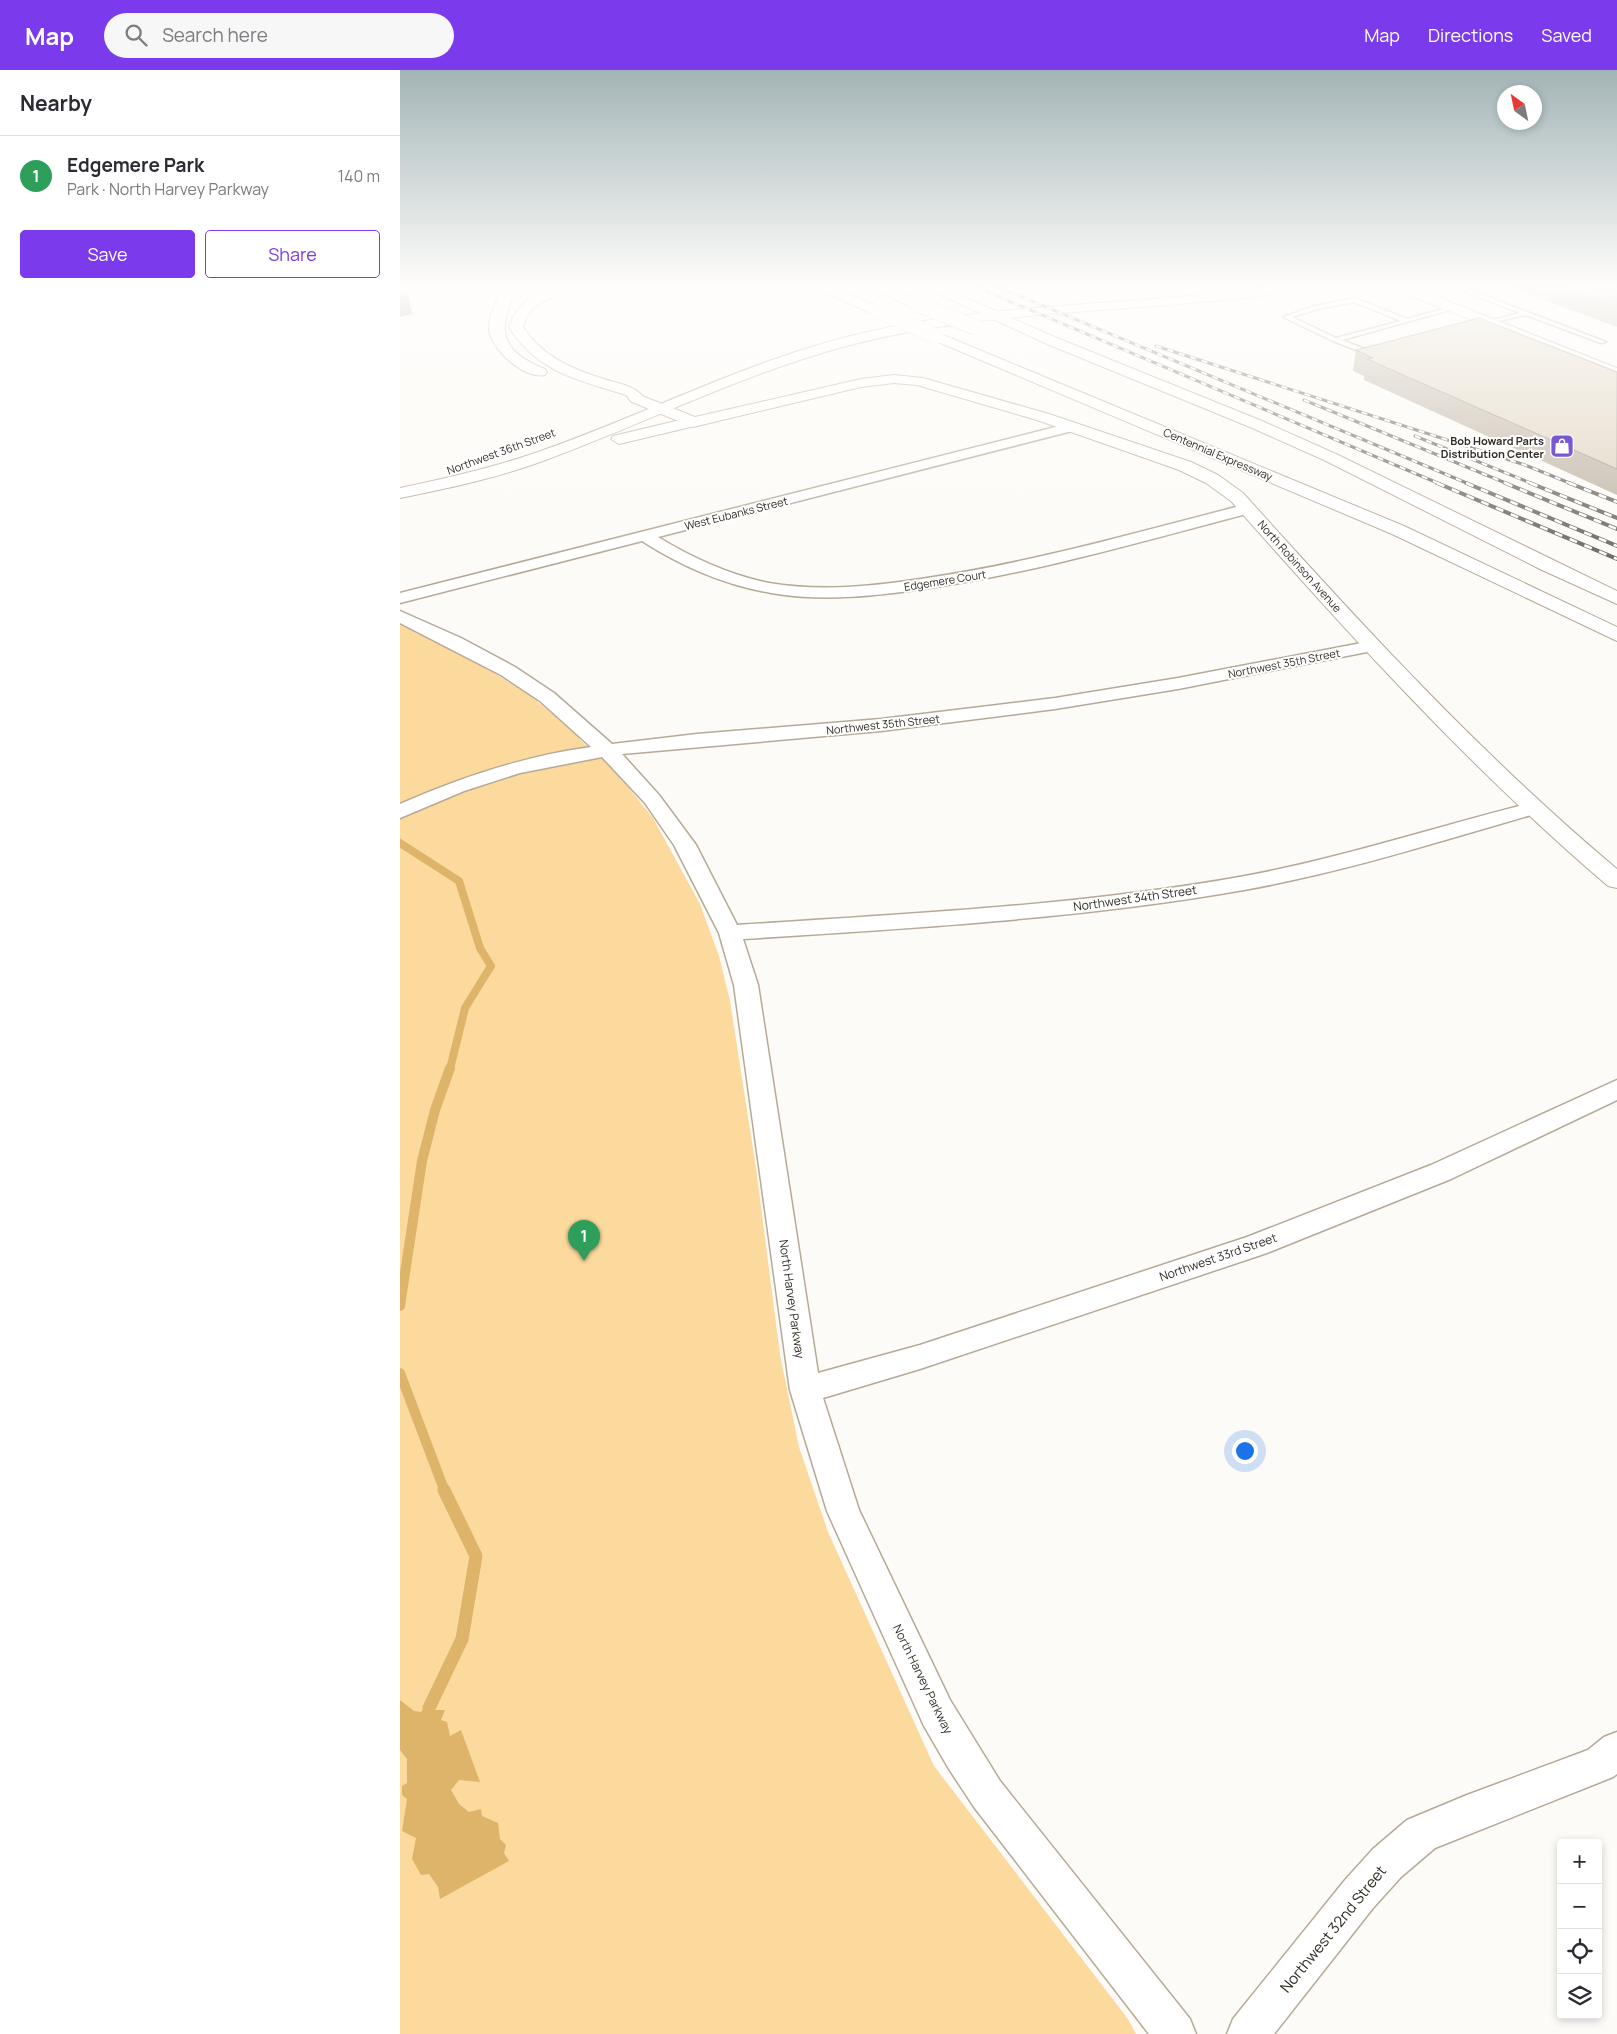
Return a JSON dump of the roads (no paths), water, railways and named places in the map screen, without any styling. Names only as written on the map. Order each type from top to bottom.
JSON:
[{"type":"main road","points":[[549,376],[611,399],[637,399],[663,408],[693,422]]},
{"type":"main road","points":[[585,376],[631,392],[637,399]]},
{"type":"main road","name":"Northwest 36th Street","points":[[400,492],[457,481],[535,458],[745,376]]},
{"type":"main road","name":"Centennial Expressway","points":[[1030,376],[1406,534],[1527,590],[1617,635]]},
{"type":"main road","points":[[1138,376],[1330,457],[1564,573]]},
{"type":"main road","name":"North Robinson Avenue","points":[[693,422],[844,386],[906,379],[949,388],[1071,427],[1200,472],[1223,486],[1248,509],[1459,739],[1532,809],[1617,881]]},
{"type":"main road","points":[[620,406],[660,390]]},
{"type":"main road","points":[[535,458],[693,422]]},
{"type":"main road","name":"Northwest 36th Street","points":[[400,486],[518,446]]},
{"type":"main road","points":[[1285,454],[1463,527],[1617,598]]},
{"type":"street","name":"West Eubanks Street","points":[[400,598],[646,537],[1071,427]]},
{"type":"street","name":"Edgemere Court","points":[[646,537],[661,547],[717,573],[741,581],[795,591],[856,591],[936,583],[1030,565],[1248,509]]},
{"type":"street","name":"North Harvey Parkway","points":[[400,616],[455,642],[508,671],[548,697],[607,750],[652,799],[685,844],[730,933],[746,985],[805,1390],[843,1511],[938,1714],[962,1756],[987,1794],[1175,2034]]},
{"type":"street","name":"Northwest 35th Street","points":[[400,812],[450,789],[494,774],[553,758],[607,750],[857,728],[1053,704],[1372,646]]},
{"type":"street","name":"Northwest 34th Street","points":[[730,933],[1012,914],[1158,896],[1316,868],[1532,809]]},
{"type":"street","name":"Northwest 33rd Street","points":[[805,1390],[920,1357],[1257,1245],[1441,1172],[1617,1089]]},
{"type":"street","name":"Northwest 32nd Street","points":[[1248,2034],[1358,1894],[1387,1863],[1420,1834],[1467,1814],[1611,1762]]},
{"type":"waterway","points":[[400,843],[459,881],[480,948],[491,966],[465,1008],[450,1069]]},
{"type":"waterway","points":[[400,1306],[422,1161],[435,1110],[450,1068]]},
{"type":"waterway","points":[[400,1373],[445,1492]]},
{"type":"waterway","points":[[429,1708],[462,1639],[476,1556],[444,1490]]},
{"type":"railway","points":[[1185,376],[1440,484]]},
{"type":"railway","points":[[1210,376],[1469,484]]},
{"type":"railway","points":[[1248,376],[1525,465],[1572,484]]},
{"type":"railway","points":[[1304,400],[1508,484]]},
{"type":"railway","points":[[1415,436],[1533,484]]},
{"type":"railway","points":[[1437,483],[1617,559]]},
{"type":"railway","points":[[1466,483],[1617,546]]},
{"type":"railway","points":[[1505,483],[1617,529]]},
{"type":"railway","points":[[1530,483],[1617,518]]},
{"type":"railway","points":[[1569,483],[1617,502]]},
{"type":"place","name":"Bob Howard Parts Distribution Center","points":[[1562,446]]},
{"type":"place","name":"Edgemere Park","points":[[584,1261]]}]
